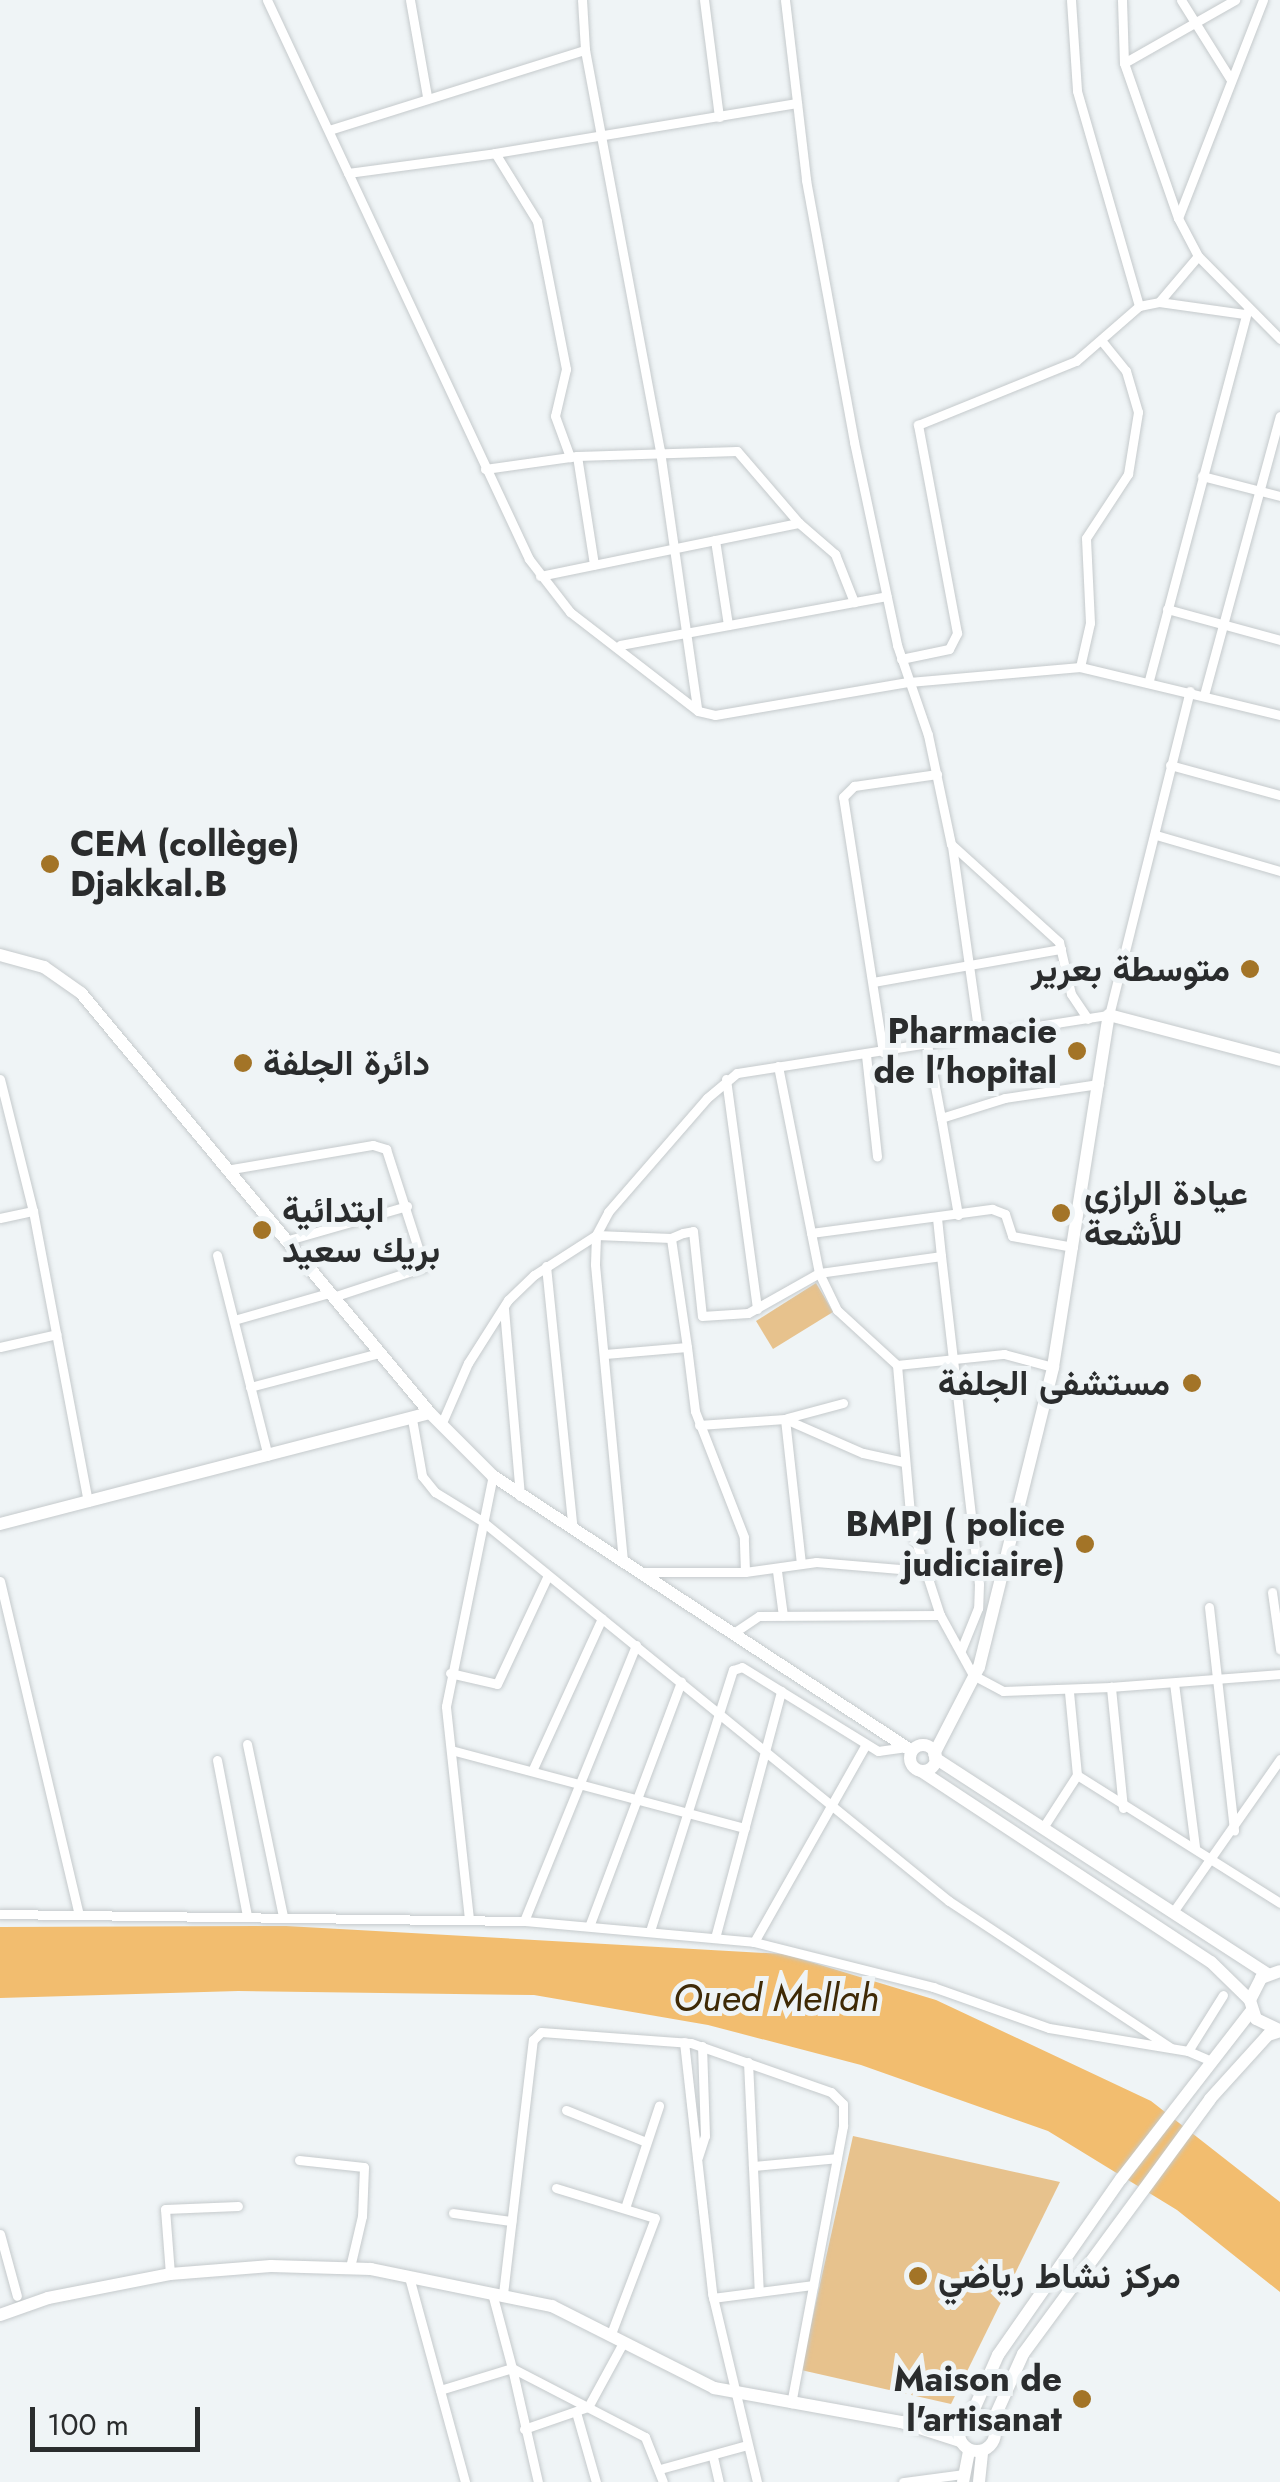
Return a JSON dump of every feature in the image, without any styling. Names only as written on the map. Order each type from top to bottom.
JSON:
[{"type":"street","points":[[267,0],[485,469],[540,576],[570,612],[620,645],[698,711],[715,716],[908,682],[1080,667],[1148,680],[1280,715]]},
{"type":"street","points":[[410,0],[427,96]]},
{"type":"street","points":[[582,0],[585,50],[660,451],[698,711]]},
{"type":"street","points":[[704,0],[719,117]]},
{"type":"street","points":[[785,0],[797,103],[887,596],[951,844],[979,1036]]},
{"type":"street","points":[[1071,0],[1076,91],[1139,306]]},
{"type":"street","points":[[1122,0],[1124,64],[1178,218],[1198,256],[1246,312],[1280,339]]},
{"type":"street","points":[[1182,0],[1231,80]]},
{"type":"street","points":[[1124,64],[1235,0]]},
{"type":"street","points":[[1178,218],[1263,0]]},
{"type":"street","points":[[329,130],[427,96],[585,50]]},
{"type":"street","points":[[348,173],[602,139],[797,103]]},
{"type":"street","points":[[495,153],[537,221],[566,369],[555,416],[574,457],[594,565]]},
{"type":"street","points":[[1159,302],[1198,256]]},
{"type":"street","points":[[901,659],[949,648],[957,633],[918,425],[1050,374],[1103,343],[1139,306],[1159,302],[1246,312]]},
{"type":"street","points":[[1148,680],[1246,312]]},
{"type":"street","points":[[1080,667],[1090,623],[1086,538],[1128,474],[1138,412],[1126,371],[1103,343]]},
{"type":"street","points":[[1204,695],[1278,441],[1280,416]]},
{"type":"street","points":[[485,469],[574,457],[738,450],[798,523],[844,566],[854,602]]},
{"type":"street","points":[[1202,476],[1280,496]]},
{"type":"street","points":[[540,576],[798,523]]},
{"type":"street","points":[[715,540],[728,626]]},
{"type":"street","points":[[620,645],[887,596]]},
{"type":"street","points":[[1167,610],[1280,640]]},
{"type":"street","points":[[921,1771],[935,1756],[948,1716],[976,1671],[1053,1366],[1109,1015],[1190,691]]},
{"type":"street","points":[[1170,765],[1280,795]]},
{"type":"street","points":[[883,1052],[844,792],[936,774]]},
{"type":"street","points":[[1156,835],[1280,870]]},
{"type":"street","points":[[951,844],[1062,948],[1071,994],[1088,1018]]},
{"type":"street","points":[[872,982],[1062,948]]},
{"type":"street","points":[[0,955],[44,967],[81,993],[430,1413],[493,1476],[732,1634],[912,1748],[935,1756],[1173,1912],[1274,1972],[998,2356],[967,2418],[979,2482]]},
{"type":"street","points":[[441,1425],[468,1363],[504,1308],[546,1266],[596,1235],[619,1195],[726,1079],[778,1066],[1109,1015],[1280,1060]]},
{"type":"street","points":[[927,1044],[958,1215]]},
{"type":"street","points":[[866,1055],[876,1156]]},
{"type":"street","points":[[778,1066],[819,1273],[837,1310],[897,1365],[904,1462],[924,1571],[940,1615],[976,1671],[1015,1694],[1280,1674]]},
{"type":"street","points":[[726,1079],[757,1309]]},
{"type":"street","points":[[0,1080],[4,1108],[34,1211],[88,1503]]},
{"type":"street","points":[[941,1118],[1006,1098],[1098,1084]]},
{"type":"street","points":[[226,1170],[380,1146],[406,1206],[422,1270],[234,1320]]},
{"type":"street","points":[[284,1241],[406,1206]]},
{"type":"street","points":[[810,1233],[1001,1210],[1012,1236],[1073,1247]]},
{"type":"street","points":[[0,1218],[34,1211]]},
{"type":"street","points":[[936,1218],[979,1584],[975,1618],[961,1650]]},
{"type":"street","points":[[596,1235],[671,1238],[693,1231],[702,1316]]},
{"type":"street","points":[[596,1235],[622,1562]]},
{"type":"street","points":[[671,1238],[698,1424],[742,1528],[745,1572]]},
{"type":"street","points":[[217,1255],[268,1456]]},
{"type":"street","points":[[684,1317],[757,1309],[819,1273],[941,1256]]},
{"type":"street","points":[[546,1266],[573,1530]]},
{"type":"street","points":[[504,1308],[520,1496]]},
{"type":"street","points":[[0,1332],[2,1347],[57,1334]]},
{"type":"street","points":[[605,1354],[688,1347]]},
{"type":"street","points":[[250,1386],[379,1353]]},
{"type":"street","points":[[897,1365],[1004,1354],[1053,1366]]},
{"type":"street","points":[[698,1424],[785,1418],[844,1403]]},
{"type":"street","points":[[0,1524],[430,1413]]},
{"type":"street","points":[[785,1418],[864,1453],[904,1462]]},
{"type":"street","points":[[785,1418],[801,1564]]},
{"type":"street","points":[[412,1420],[428,1485],[482,1521],[949,1902],[1172,2049]]},
{"type":"street","points":[[469,1919],[450,1750],[450,1673],[493,1476]]},
{"type":"street","points":[[639,1572],[777,1572],[801,1564],[924,1571]]},
{"type":"street","points":[[777,1572],[783,1616]]},
{"type":"street","points":[[450,1673],[499,1682],[548,1575]]},
{"type":"street","points":[[0,1581],[79,1914]]},
{"type":"street","points":[[1272,1592],[1280,1648]]},
{"type":"street","points":[[1209,1607],[1234,1831]]},
{"type":"street","points":[[732,1634],[752,1618],[940,1615]]},
{"type":"street","points":[[532,1771],[602,1618]]},
{"type":"street","points":[[524,1920],[636,1645]]},
{"type":"street","points":[[650,1931],[737,1667],[866,1744],[889,1753],[912,1748],[948,1716]]},
{"type":"street","points":[[590,1924],[681,1682]]},
{"type":"street","points":[[1174,1683],[1195,1848]]},
{"type":"street","points":[[1111,1687],[1124,1808]]},
{"type":"street","points":[[715,1938],[781,1691]]},
{"type":"street","points":[[1044,1826],[1077,1775],[1069,1692]]},
{"type":"street","points":[[246,1744],[283,1916]]},
{"type":"street","points":[[754,1942],[866,1744]]},
{"type":"street","points":[[912,1748],[910,1762],[921,1771],[1211,1962],[1251,2005],[1264,2026],[1280,2031]]},
{"type":"street","points":[[450,1750],[745,1828]]},
{"type":"street","points":[[1173,1912],[1234,1831],[1280,1759]]},
{"type":"street","points":[[217,1760],[247,1916]]},
{"type":"street","points":[[1077,1775],[1280,1903]]},
{"type":"street","points":[[1269,1778],[1280,1785]]},
{"type":"street","points":[[0,1914],[524,1920],[754,1942],[933,1987],[1049,2028],[1188,2051],[1211,2061]]},
{"type":"street","points":[[1188,2051],[1224,1996]]},
{"type":"street","points":[[538,2482],[498,2293],[512,2221],[537,2035],[570,2031],[684,2042],[840,2098],[845,2111],[792,2403]]},
{"type":"street","points":[[0,2315],[48,2298],[170,2274],[350,2267],[498,2293],[571,2313],[736,2394],[901,2422],[970,2447],[994,2440],[992,2423],[1023,2354],[1210,2100],[1257,2046],[1280,2031]]},
{"type":"street","points":[[684,2042],[713,2298],[756,2482]]},
{"type":"street","points":[[698,2156],[705,2136],[702,2046]]},
{"type":"street","points":[[748,2062],[759,2292]]},
{"type":"street","points":[[625,2208],[658,2106]]},
{"type":"street","points":[[566,2110],[646,2142]]},
{"type":"street","points":[[753,2166],[837,2158]]},
{"type":"street","points":[[299,2160],[364,2167],[362,2216],[350,2267]]},
{"type":"street","points":[[524,2428],[588,2406],[618,2338],[656,2224],[655,2218],[556,2188]]},
{"type":"street","points":[[170,2274],[166,2209],[238,2206]]},
{"type":"street","points":[[452,2213],[512,2221]]},
{"type":"street","points":[[0,2234],[17,2296]]},
{"type":"street","points":[[409,2277],[465,2482]]},
{"type":"street","points":[[713,2298],[814,2285]]},
{"type":"street","points":[[440,2390],[512,2368],[646,2437],[663,2482]]},
{"type":"street","points":[[576,2412],[596,2482]]},
{"type":"street","points":[[901,2422],[967,2418],[992,2423]]},
{"type":"street","points":[[660,2469],[748,2445]]},
{"type":"street","points":[[903,2482],[963,2478],[970,2447]]},
{"type":"street","points":[[713,2457],[719,2482]]},
{"type":"shaded area","points":[[816,1283],[833,1312],[773,1349],[756,1321]]},
{"type":"shaded area","name":"مركز نشاط رياضي","points":[[853,2136],[1060,2182],[951,2404],[801,2370]]},
{"type":"water","name":"Oued Mellah","points":[[286,1926],[784,1954],[936,2000],[1151,2101],[1280,2202],[1280,2292],[1177,2210],[1048,2131],[861,2065],[708,2025],[534,1995],[238,1991],[0,1998],[0,1927]]},
{"type":"place","name":"CEM (collège) Djakkal.B","points":[[50,864]]},
{"type":"place","name":"متوسطة بعرير","points":[[1250,969]]},
{"type":"place","name":"Pharmacie de l'hopital","points":[[1077,1051]]},
{"type":"place","name":"دائرة الجلفة","points":[[243,1063]]},
{"type":"place","name":"عيادة الرازي للأشعة","points":[[1061,1213]]},
{"type":"place","name":"ابتدائية بريك سعيد","points":[[262,1230]]},
{"type":"place","name":"مستشفى الجلفة","points":[[1192,1383]]},
{"type":"place","name":"BMPJ ( police judiciaire)","points":[[1085,1544]]},
{"type":"place","name":"مركز نشاط رياضي","points":[[918,2276]]},
{"type":"place","name":"Maison de l'artisanat","points":[[1082,2399]]}]
